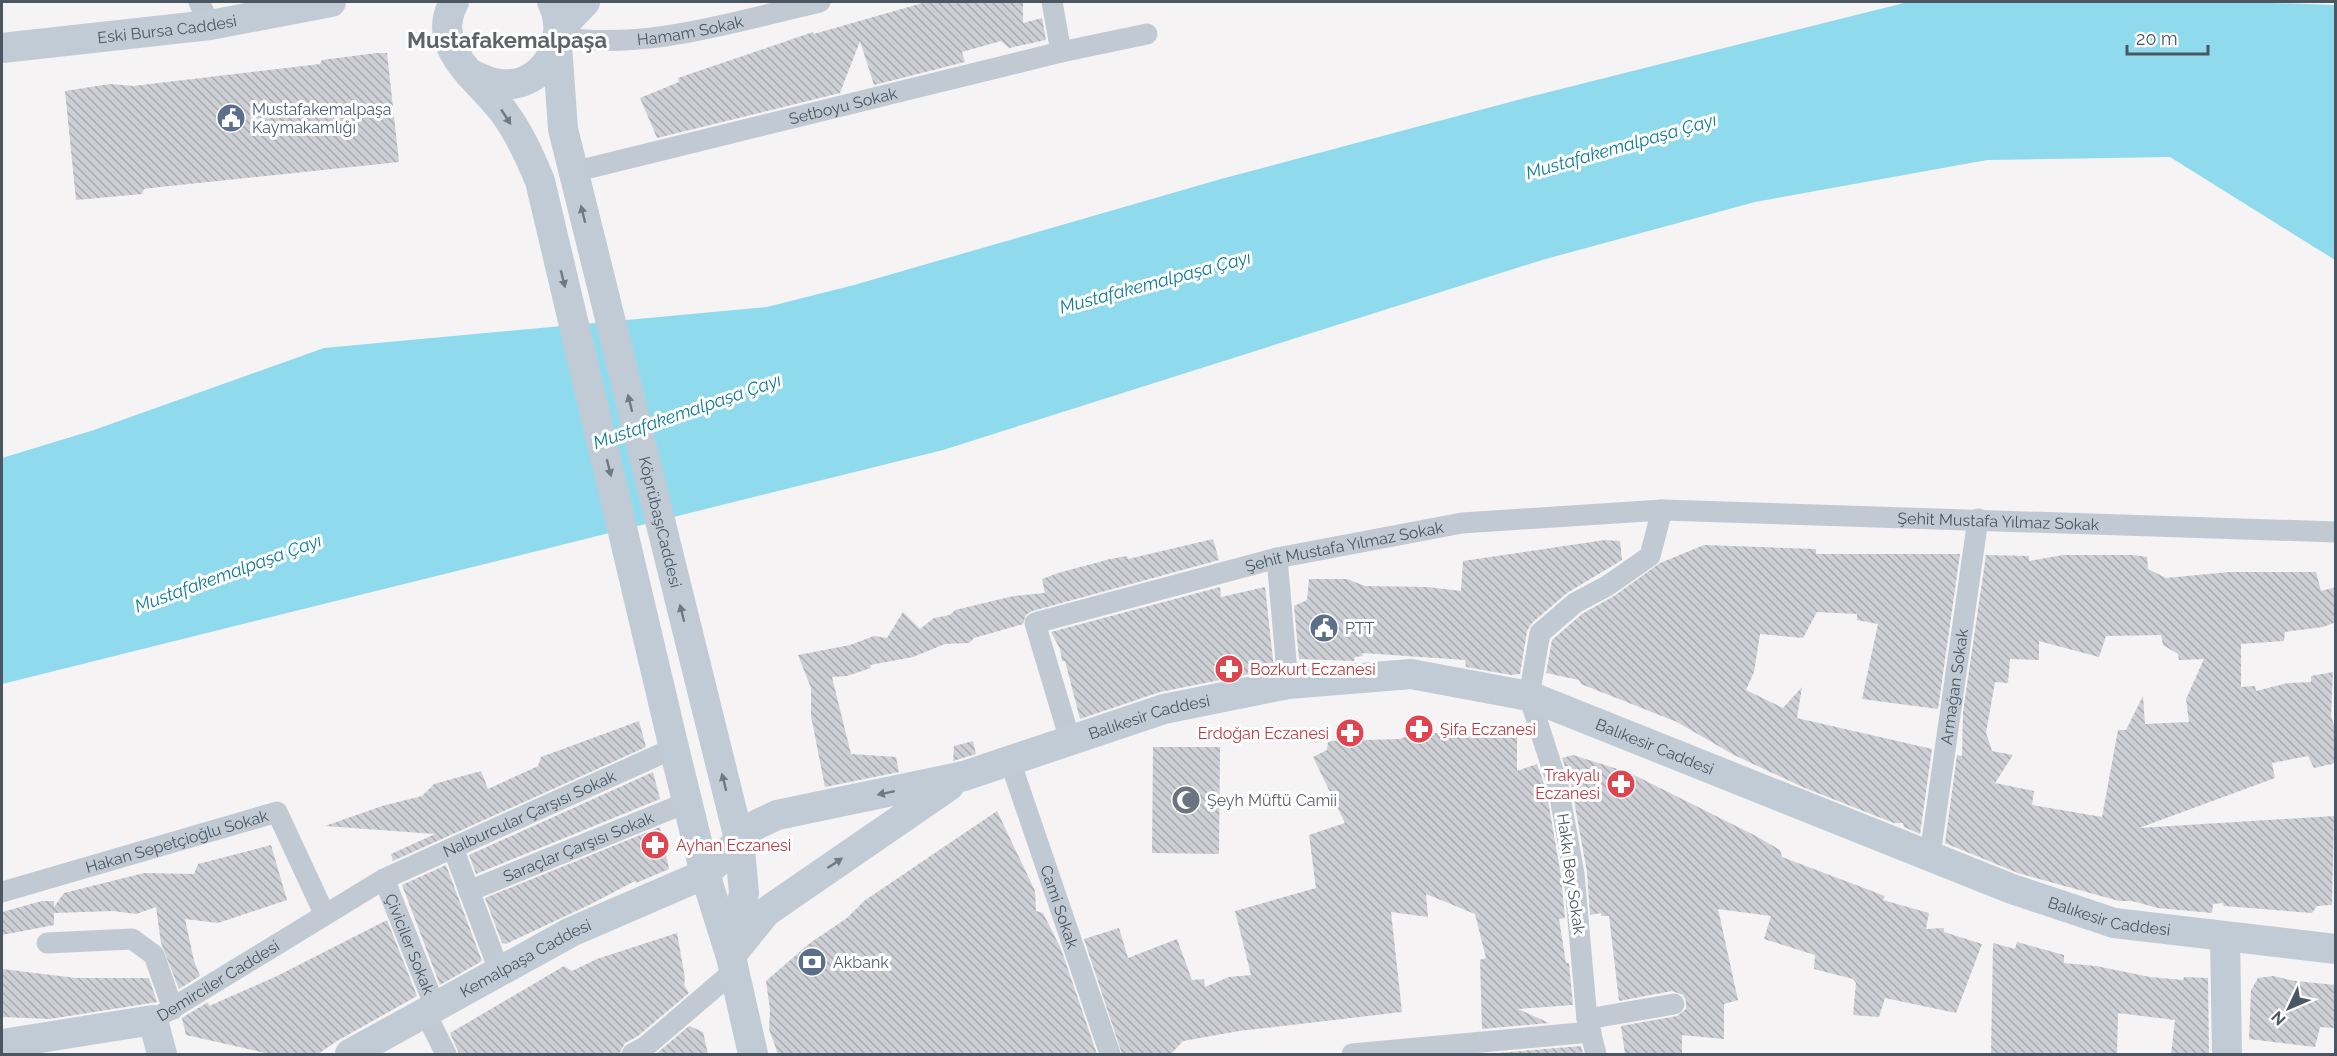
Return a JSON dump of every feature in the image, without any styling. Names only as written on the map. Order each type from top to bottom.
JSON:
[{"type":"main road","name":"Eski Bursa Caddesi","points":[[2,48],[204,13],[331,2]]},
{"type":"main road","points":[[454,2],[447,27],[449,44],[457,60],[504,112],[527,152],[540,181],[674,748],[705,874],[733,964],[753,1054]]},
{"type":"main road","points":[[468,72],[484,81],[502,85],[520,82],[536,74],[549,61],[557,28],[585,2]]},
{"type":"main road","name":"KöprübaşıCaddesi","points":[[557,28],[563,129],[739,839],[744,893],[733,964]]},
{"type":"main road","name":"Balıkesir Caddesi","points":[[705,874],[754,826],[777,814],[964,776],[1164,709],[1288,684],[1411,674],[1529,696],[2012,889],[2114,923],[2336,949]]},
{"type":"main road","name":"Balıkesir Caddesi","points":[[733,964],[748,932],[766,912],[805,883],[964,776]]},
{"type":"main road","points":[[705,874],[720,884],[744,893],[766,893],[805,883]]},
{"type":"main road","name":"Kemalpaşa Caddesi","points":[[350,1054],[431,1012],[571,932],[705,874]]},
{"type":"main road","points":[[2225,937],[2227,1054]]},
{"type":"main road","points":[[162,1054],[163,1015]]},
{"type":"main road","name":"Demirciler Caddesi","points":[[2,1044],[67,1044],[163,1015]]},
{"type":"street","name":"Hamam Sokak","points":[[557,28],[631,39],[689,32],[820,2]]},
{"type":"street","points":[[1052,2],[1061,52]]},
{"type":"street","name":"Setboyu Sokak","points":[[573,172],[1061,52],[1147,34]]},
{"type":"street","points":[[1529,696],[1540,633],[1575,603],[1607,586],[1650,556],[1662,510]]},
{"type":"street","name":"Şehit Mustafa Yılmaz Sokak","points":[[1070,740],[1035,623],[1277,558],[1462,523],[1662,510],[2336,532]]},
{"type":"street","name":"Armağan Sokak","points":[[1930,855],[1978,519]]},
{"type":"street","points":[[1277,558],[1288,684]]},
{"type":"street","name":"Hakkı Bey Sokak","points":[[1529,696],[1558,786],[1570,852],[1589,1025],[1596,1054]]},
{"type":"street","name":"Nalburcular Çarşısı Sokak","points":[[384,879],[674,748]]},
{"type":"street","name":"Cami Sokak","points":[[1010,761],[1110,1054]]},
{"type":"street","name":"Saraçlar Çarşısı Sokak","points":[[470,891],[688,802]]},
{"type":"street","name":"Hakan Sepetçioğlu Sokak","points":[[2,892],[277,812],[324,914]]},
{"type":"street","points":[[453,848],[500,973]]},
{"type":"street","name":"Demirciler Caddesi","points":[[163,1015],[384,879]]},
{"type":"street","name":"Çiviciler Sokak","points":[[384,879],[446,1054]]},
{"type":"street","points":[[47,943],[132,939],[154,955],[163,1015]]},
{"type":"street","points":[[632,1054],[645,1047],[733,964]]},
{"type":"street","points":[[1352,1054],[1589,1025],[1674,1004]]},
{"type":"water","name":"Mustafakemalpaşa Çayı","points":[[1908,2],[2247,2],[2335,5],[2335,260],[2170,157],[1987,160],[1755,202],[1542,260],[943,450],[2,684],[2,458],[94,430],[324,348],[767,307],[854,285],[1221,179],[1529,97]]},
{"type":"building","points":[[926,2],[1023,2],[1023,23],[1042,18],[1046,40],[1009,48],[1001,41],[962,52],[965,62],[874,85],[860,41],[840,93],[657,138],[640,98],[679,82],[678,78],[813,32],[814,34]]},
{"type":"building","name":"Mustafakemalpaşa Kaymakamlığı","points":[[387,53],[399,162],[160,187],[144,189],[142,194],[76,200],[65,91],[110,84],[133,86],[320,64],[322,60]]},
{"type":"building","points":[[1213,539],[1219,560],[1032,611],[1026,615],[1023,624],[974,638],[969,643],[945,644],[913,657],[870,665],[871,668],[847,676],[832,677],[851,754],[896,757],[899,772],[825,787],[811,716],[811,688],[798,655],[850,645],[874,636],[887,638],[903,612],[920,629],[934,618],[950,615],[955,610],[1014,596],[1045,593],[1042,579],[1058,573],[1110,559],[1127,556],[1128,559]]},
{"type":"building","points":[[1605,540],[1620,541],[1622,560],[1567,593],[1532,623],[1527,631],[1520,674],[1511,675],[1466,667],[1465,660],[1363,653],[1362,656],[1355,657],[1354,661],[1299,659],[1294,606],[1307,600],[1309,579],[1347,579],[1365,586],[1427,587],[1461,591],[1463,561]]},
{"type":"building","points":[[1704,545],[1816,549],[1816,554],[1960,554],[1938,709],[1862,699],[1878,624],[1857,620],[1857,614],[1817,612],[1803,638],[1760,634],[1754,672],[1746,690],[1783,708],[1802,687],[1797,718],[1932,749],[1920,834],[1904,827],[1903,823],[1894,823],[1805,788],[1734,755],[1677,722],[1581,684],[1579,680],[1546,673],[1552,640],[1582,614],[1614,596],[1660,563]]},
{"type":"building","points":[[1986,555],[2029,556],[2029,561],[2063,555],[2133,555],[2147,557],[2148,569],[2166,578],[2229,572],[2316,572],[2321,591],[2336,587],[2336,622],[2323,627],[2285,632],[2284,641],[2241,644],[2241,687],[2255,686],[2256,691],[2288,683],[2311,682],[2311,676],[2333,672],[2331,716],[2336,732],[2336,763],[2314,768],[2308,756],[2272,763],[2275,778],[2139,828],[2334,816],[2332,905],[2317,906],[2312,913],[2224,906],[2223,903],[2213,904],[2212,913],[2158,908],[2132,901],[2119,901],[2018,873],[1945,843],[1957,755],[1962,756],[1963,712]],"holes":[[[2161,635],[2163,645],[2178,654],[2179,660],[2204,659],[2186,699],[2189,722],[2145,724],[2143,696],[2126,730],[2118,730],[2102,817],[2032,805],[2034,791],[1995,783],[2013,755],[1992,751],[1986,733],[1995,682],[2008,683],[2010,659],[2039,660],[2039,641],[2099,657],[2106,636]]]},
{"type":"building","points":[[1220,587],[1221,597],[1265,587],[1274,669],[1160,692],[1080,719],[1065,661],[1062,661],[1060,649],[1051,632]]},
{"type":"building","points":[[639,721],[646,747],[393,861],[391,854],[435,834],[325,826],[382,806],[422,796],[434,784],[481,771],[488,789],[538,766],[541,757]]},
{"type":"building","points":[[1517,732],[1517,771],[1537,764],[1546,789],[1561,876],[1565,918],[1559,919],[1566,963],[1569,963],[1573,1005],[1518,1009],[1549,1023],[1482,1029],[1480,960],[1486,958],[1475,914],[1426,894],[1428,917],[1391,912],[1402,1012],[1239,1031],[1183,1041],[1171,1054],[1122,1054],[1084,939],[1119,928],[1128,958],[1177,939],[1192,980],[1204,979],[1205,987],[1229,977],[1251,975],[1235,911],[1316,888],[1309,835],[1345,823],[1313,757],[1327,750],[1328,741],[1400,739],[1407,736],[1435,735],[1434,733]]},
{"type":"building","points":[[973,741],[976,754],[953,761],[954,746]]},
{"type":"building","name":"Şeyh Müftü Camii","points":[[1153,747],[1220,747],[1219,854],[1152,853]]},
{"type":"building","points":[[1573,755],[1630,773],[1756,836],[1780,850],[1782,857],[1885,896],[1883,900],[1929,913],[1926,929],[1944,928],[1944,932],[1982,944],[1956,1013],[1885,998],[1879,1017],[1853,1015],[1856,983],[1853,979],[1814,969],[1815,955],[1764,939],[1771,916],[1718,909],[1738,1000],[1724,1004],[1724,1039],[1682,1035],[1682,1054],[1625,1054],[1621,1026],[1677,1016],[1686,1009],[1686,1001],[1683,995],[1672,991],[1619,1001],[1609,916],[1601,916],[1601,913],[1590,915],[1587,872],[1571,784],[1562,758]]},
{"type":"building","points":[[653,772],[660,799],[476,874],[469,855]]},
{"type":"building","points":[[997,811],[1035,891],[1036,911],[1043,913],[1061,949],[1097,1054],[778,1054],[769,1029],[770,1010],[766,981],[810,943],[847,918],[864,901]]},
{"type":"building","points":[[660,827],[669,869],[636,883],[635,881],[506,944],[502,943],[485,898]]},
{"type":"building","points":[[271,845],[287,900],[218,923],[185,919],[194,961],[200,976],[179,989],[161,943],[156,907],[136,914],[113,911],[54,913],[54,925],[2,935],[2,912],[42,901],[54,901],[54,907],[64,893],[144,873],[194,874],[198,864]]},
{"type":"building","points":[[446,865],[482,961],[440,985],[402,885]]},
{"type":"building","points":[[387,920],[417,996],[318,1054],[270,1054],[186,1035],[182,1018],[208,1002],[209,1006],[275,977]]},
{"type":"building","points":[[677,933],[685,978],[684,985],[689,993],[638,1036],[625,1043],[619,1054],[459,1054],[450,1033],[564,966],[572,971],[597,959]]},
{"type":"building","points":[[2017,942],[2064,955],[2064,963],[2096,966],[2150,977],[2183,980],[2184,977],[2208,978],[2209,1054],[2171,1054],[2175,1020],[2118,1013],[2117,1054],[1991,1054],[1993,943],[2015,949]]},
{"type":"building","points":[[2,969],[76,978],[149,978],[157,1002],[50,1019],[2,1017]]},
{"type":"building","points":[[2273,976],[2295,981],[2336,985],[2336,1028],[2320,1027],[2315,1047],[2249,1039],[2251,990],[2258,978]]},
{"type":"building","points":[[689,1026],[703,1032],[708,1054],[656,1054]]},
{"type":"building","points":[[1581,1046],[1583,1054],[1486,1054]]},
{"type":"place","name":"Mustafakemalpaşa Kaymakamlığı","points":[[231,118]]},
{"type":"place","name":"PTT","points":[[1324,628]]},
{"type":"place","name":"Bozkurt Eczanesi","points":[[1229,669]]},
{"type":"place","name":"Şifa Eczanesi","points":[[1419,729]]},
{"type":"place","name":"Erdoğan Eczanesi","points":[[1350,733]]},
{"type":"place","name":"Trakyalı Eczanesi","points":[[1621,784]]},
{"type":"place","name":"Şeyh Müftü Camii","points":[[1186,800]]},
{"type":"place","name":"Ayhan Eczanesi","points":[[655,845]]},
{"type":"place","name":"Akbank","points":[[812,962]]},
{"type":"district","name":"Mustafakemalpaşa","points":[[507,40]]}]
